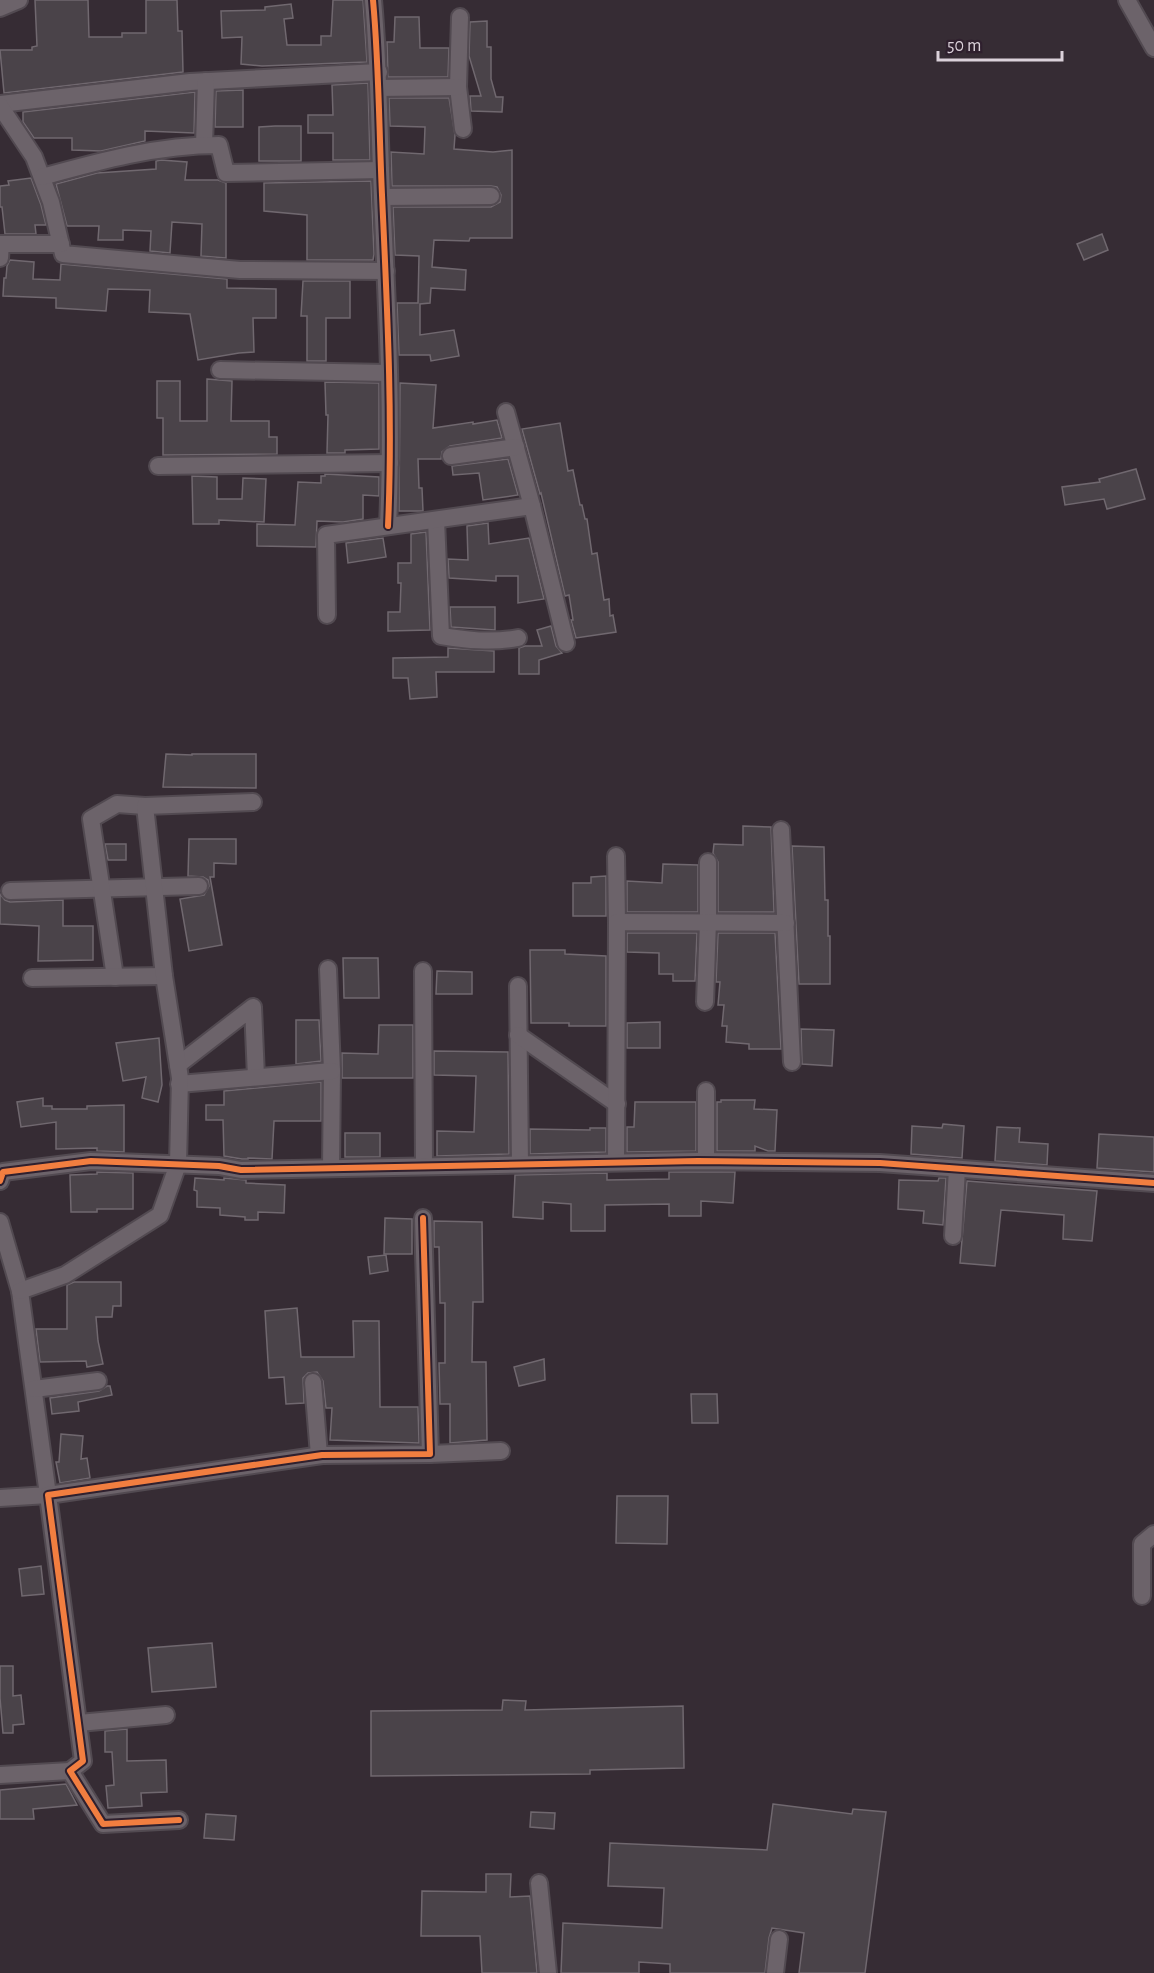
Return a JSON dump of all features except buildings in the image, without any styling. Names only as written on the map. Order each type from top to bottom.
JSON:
[{"type":"street","points":[[0,8],[19,0]]},
{"type":"street","points":[[373,0],[379,80],[386,271],[390,464],[388,526]]},
{"type":"street","points":[[1126,0],[1154,48]]},
{"type":"street","points":[[460,17],[458,87],[463,129]]},
{"type":"street","points":[[386,271],[240,270],[63,254],[51,202],[34,157],[0,105],[206,81],[379,80],[458,87]]},
{"type":"street","points":[[204,145],[206,81]]},
{"type":"street","points":[[42,177],[112,158],[187,145],[219,145],[226,173],[381,170]]},
{"type":"street","points":[[382,197],[491,196]]},
{"type":"street","points":[[0,258],[1,244],[61,244]]},
{"type":"street","points":[[220,370],[388,373]]},
{"type":"street","points":[[506,412],[566,643]]},
{"type":"street","points":[[451,456],[516,447]]},
{"type":"street","points":[[158,466],[390,464]]},
{"type":"street","points":[[327,615],[326,535],[532,506]]},
{"type":"street","points":[[436,520],[441,636],[466,640],[518,638]]},
{"type":"street","points":[[115,977],[91,819],[117,804],[145,806],[253,802]]},
{"type":"street","points":[[20,1291],[65,1275],[160,1215],[178,1164],[179,1084],[145,806]]},
{"type":"street","points":[[781,830],[792,1062]]},
{"type":"street","points":[[616,856],[618,922],[616,1161]]},
{"type":"street","points":[[705,1002],[708,862]]},
{"type":"street","points":[[10,891],[199,886]]},
{"type":"street","points":[[618,922],[786,923]]},
{"type":"street","points":[[328,969],[332,1071],[331,1168]]},
{"type":"street","points":[[423,971],[424,1166]]},
{"type":"street","points":[[32,978],[164,976]]},
{"type":"street","points":[[518,986],[520,1164]]},
{"type":"street","points":[[177,1065],[252,1007],[256,1077]]},
{"type":"street","points":[[518,1035],[617,1104]]},
{"type":"street","points":[[179,1084],[332,1071]]},
{"type":"street","points":[[706,1091],[706,1161]]},
{"type":"street","points":[[1,1170],[91,1161],[219,1166],[241,1170],[706,1161],[880,1164],[1154,1183]]},
{"type":"street","points":[[953,1236],[957,1169]]},
{"type":"street","points":[[423,1218],[430,1454]]},
{"type":"street","points":[[0,1221],[20,1291],[84,1761],[70,1771],[0,1775]]},
{"type":"street","points":[[34,1389],[98,1381]]},
{"type":"street","points":[[313,1382],[319,1455]]},
{"type":"street","points":[[0,1498],[48,1495],[319,1455],[501,1451]]},
{"type":"street","points":[[1142,1596],[1142,1544],[1154,1534]]},
{"type":"street","points":[[79,1723],[166,1715]]},
{"type":"street","points":[[70,1771],[103,1824],[179,1820]]},
{"type":"street","points":[[539,1883],[548,1973]]},
{"type":"street","points":[[775,1973],[779,1939]]},
{"type":"cycle path","points":[[373,0],[389,360],[388,526]]},
{"type":"cycle path","points":[[0,1181],[3,1172],[91,1161],[219,1166],[241,1170],[698,1161],[880,1163],[1154,1183]]},
{"type":"cycle path","points":[[179,1820],[103,1824],[70,1771],[83,1761],[48,1495],[322,1455],[430,1454],[423,1218]]}]
